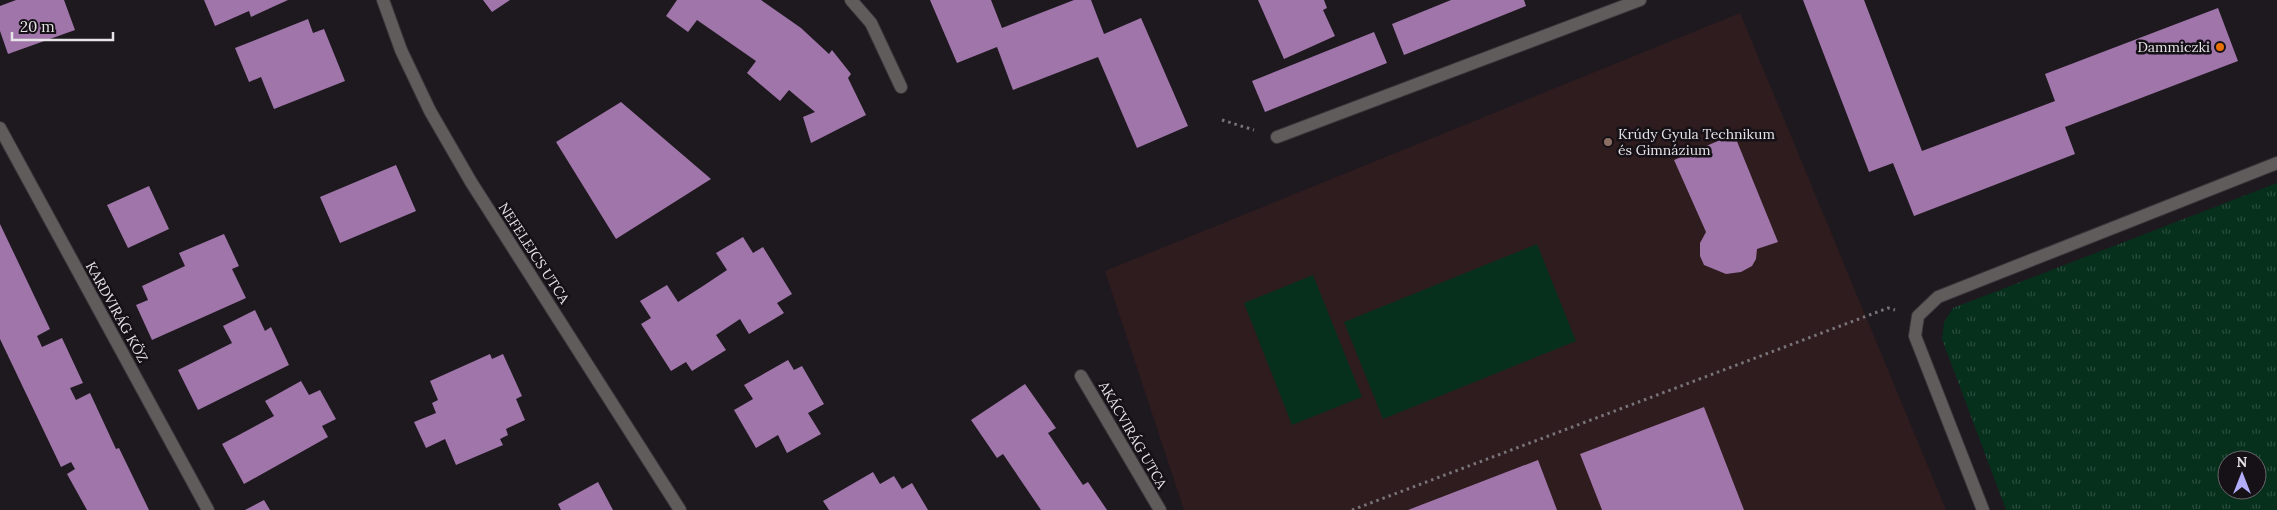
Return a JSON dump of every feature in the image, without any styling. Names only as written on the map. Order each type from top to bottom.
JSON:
[{"type":"street","name":"NEFELEJCS UTCA","points":[[383,0],[401,50],[417,84],[466,174],[680,510]]},
{"type":"street","points":[[851,0],[871,22],[901,87]]},
{"type":"street","points":[[1277,137],[1640,0]]},
{"type":"street","name":"KARDVIRÁG KÖZ","points":[[0,128],[208,510]]},
{"type":"street","points":[[1983,510],[1915,336],[1918,316],[1938,297],[2277,163]]},
{"type":"street","name":"AKÁCVIRÁG UTCA","points":[[1081,376],[1160,510]]},
{"type":"path","points":[[1222,120],[1277,137]]},
{"type":"path","points":[[1352,510],[1888,308],[1918,316]]},
{"type":"shaded area","name":"Krúdy Gyula Technikum és Gimnázium","points":[[1740,13],[1946,510],[1184,510],[1105,271]]},
{"type":"green space","points":[[2277,183],[2277,510],[2006,510],[1942,339],[1944,322],[1953,308]]},
{"type":"green space","points":[[1537,244],[1576,341],[1383,419],[1344,322]]},
{"type":"green space","points":[[1313,275],[1362,397],[1292,425],[1244,303]]},
{"type":"building","points":[[16,0],[64,0],[75,30],[8,54],[0,31],[0,6]]},
{"type":"building","points":[[204,0],[288,0],[251,17],[249,11],[215,26]]},
{"type":"building","points":[[483,0],[510,0],[492,12]]},
{"type":"building","points":[[677,0],[761,0],[801,28],[829,54],[832,50],[851,74],[848,78],[866,115],[811,143],[803,117],[815,112],[789,90],[780,101],[747,73],[756,61],[697,20],[688,32],[666,16]]},
{"type":"building","points":[[930,0],[991,0],[1002,28],[1074,0],[1091,0],[1104,34],[1141,18],[1188,126],[1137,148],[1098,57],[1013,90],[997,47],[957,63]]},
{"type":"building","points":[[1258,0],[1324,0],[1327,8],[1323,10],[1335,36],[1284,59]]},
{"type":"building","points":[[1451,0],[1524,0],[1526,6],[1404,55],[1392,24]]},
{"type":"building","points":[[1803,0],[1864,0],[1922,151],[2055,101],[2045,74],[2218,8],[2238,61],[2065,127],[2075,154],[1914,216],[1893,163],[1869,172]]},
{"type":"building","points":[[308,19],[313,33],[324,29],[345,81],[274,109],[261,77],[249,82],[235,48]]},
{"type":"building","points":[[1374,32],[1387,63],[1265,112],[1252,81]]},
{"type":"building","points":[[621,102],[711,179],[616,239],[556,142]]},
{"type":"building","points":[[1734,134],[1778,242],[1757,249],[1756,259],[1752,266],[1741,272],[1726,274],[1704,265],[1700,256],[1700,243],[1706,232],[1674,160]]},
{"type":"building","points":[[396,165],[416,211],[340,243],[320,197]]},
{"type":"building","points":[[149,186],[169,229],[128,248],[107,205]]},
{"type":"building","points":[[0,224],[50,329],[37,336],[42,347],[62,338],[83,383],[70,388],[76,400],[90,393],[116,449],[119,448],[149,510],[87,510],[67,474],[75,469],[71,462],[61,467],[0,339]]},
{"type":"building","points":[[224,234],[239,266],[232,269],[246,298],[152,340],[136,305],[148,300],[142,286],[185,266],[179,253]]},
{"type":"building","points":[[743,237],[753,253],[763,247],[792,294],[777,303],[784,313],[749,334],[740,319],[716,335],[726,350],[692,371],[686,362],[671,371],[641,324],[651,318],[640,301],[667,285],[678,302],[727,270],[716,253]]},
{"type":"building","points":[[255,310],[265,331],[271,327],[289,365],[198,410],[178,370],[232,343],[223,326]]},
{"type":"building","points":[[490,354],[492,359],[503,354],[522,396],[516,399],[525,420],[506,429],[508,435],[500,439],[503,445],[456,465],[445,439],[426,448],[414,422],[436,413],[432,403],[438,400],[430,381]]},
{"type":"building","points":[[788,360],[794,370],[802,366],[824,404],[808,413],[821,434],[787,453],[778,435],[756,448],[734,410],[753,399],[744,385]]},
{"type":"building","points":[[301,381],[309,395],[320,390],[336,419],[322,426],[328,437],[244,484],[222,444],[274,416],[265,401]]},
{"type":"building","points":[[1025,384],[1056,428],[1048,433],[1083,485],[1088,482],[1107,510],[1041,510],[1003,454],[997,458],[971,420]]},
{"type":"building","points":[[1704,407],[1744,510],[1602,510],[1580,454]]},
{"type":"building","points":[[1538,460],[1557,510],[1408,510]]},
{"type":"building","points":[[873,472],[880,484],[894,476],[902,489],[912,483],[928,510],[829,510],[823,501]]},
{"type":"building","points":[[598,482],[613,510],[561,510],[558,504]]},
{"type":"building","points":[[264,500],[270,510],[245,510]]},
{"type":"place","name":"Dammiczki","points":[[2220,47]]},
{"type":"place","name":"Krúdy Gyula Technikum és Gimnázium","points":[[1608,142]]}]
